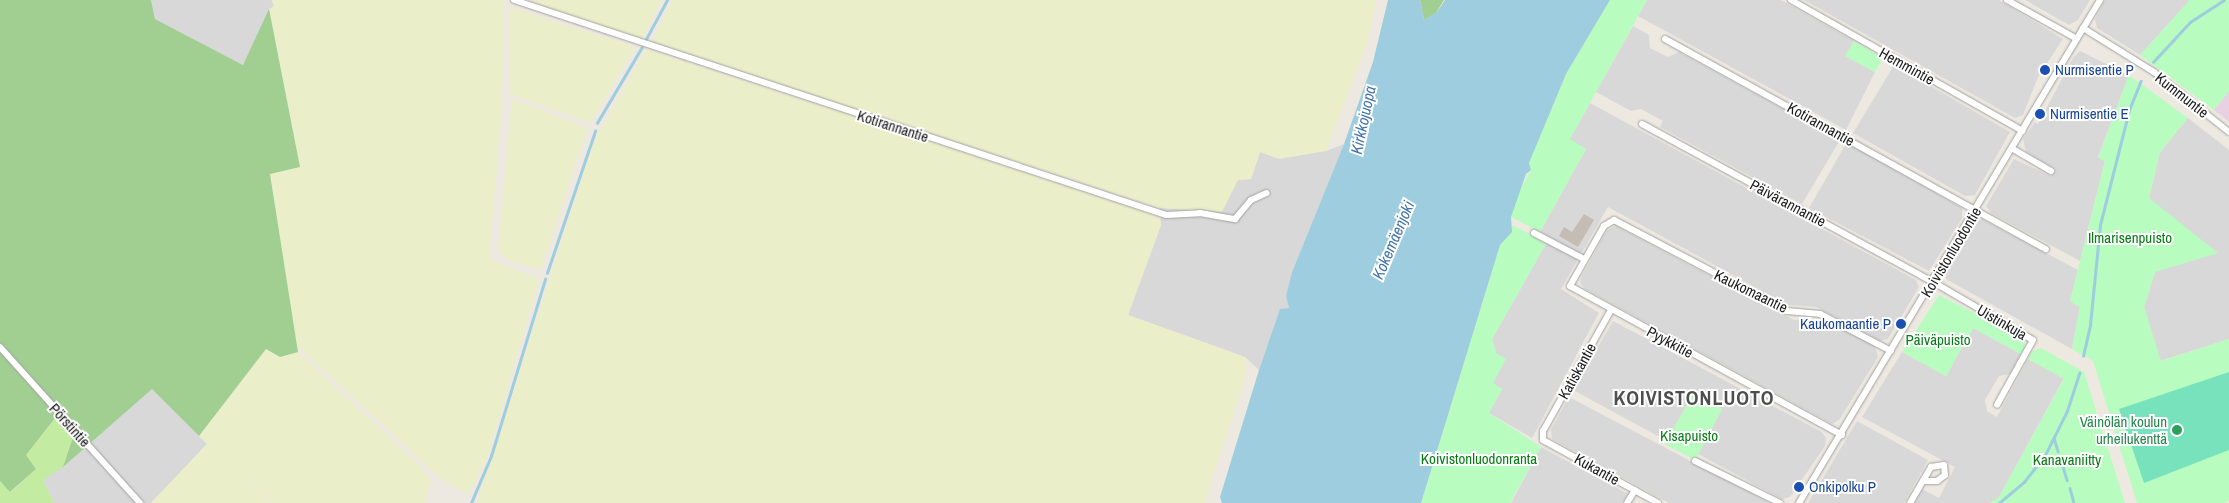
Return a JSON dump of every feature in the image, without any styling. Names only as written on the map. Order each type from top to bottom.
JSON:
[{"type":"street","name":"Kotirannantie","points":[[514,0],[1166,215],[1200,213],[1235,219],[1251,200],[1267,192]]},
{"type":"street","name":"Hemmintie","points":[[1791,0],[2023,132]]},
{"type":"street","points":[[2007,0],[2077,39]]},
{"type":"street","name":"Koivistonluodontie","points":[[1799,503],[1934,282],[2100,0]]},
{"type":"street","name":"Kummuntie","points":[[2083,28],[2154,72],[2229,132]]},
{"type":"street","name":"Kotirannantie","points":[[1665,39],[2046,249]]},
{"type":"street","name":"Päivärannantie","points":[[1642,124],[1934,282]]},
{"type":"street","points":[[2013,149],[2051,171]]},
{"type":"street","name":"Pyykkitie","points":[[1614,220],[1604,226],[1570,286],[1842,435]]},
{"type":"street","name":"Kaukomaantie","points":[[1614,220],[1787,311],[1820,314],[1891,351]]},
{"type":"street","points":[[1534,233],[1584,259]]},
{"type":"street","name":"Uistinkuja","points":[[1934,282],[2033,340],[1997,405]]},
{"type":"street","name":"Katiskantie","points":[[1543,431],[1611,310]]},
{"type":"street","name":"Pörstintie","points":[[0,347],[140,503]]},
{"type":"street","name":"Kukantie","points":[[1543,431],[1544,440],[1658,503]]},
{"type":"street","points":[[1695,461],[1780,503]]},
{"type":"street","points":[[1910,503],[1923,481]]},
{"type":"street","points":[[1627,503],[1634,490]]},
{"type":"shaded area","points":[[151,0],[272,0],[274,6],[243,65],[155,19]]},
{"type":"shaded area","points":[[1647,0],[1781,0],[1854,41],[1846,56],[1875,72],[1846,130],[1638,16]]},
{"type":"shaded area","points":[[1804,0],[1999,0],[2063,39],[2038,77],[2023,115],[2015,118]]},
{"type":"shaded area","points":[[2025,0],[2090,0],[2078,20],[2069,25]]},
{"type":"shaded area","points":[[2105,0],[2190,0],[2140,55],[2097,28],[2095,19]]},
{"type":"shaded area","points":[[1633,26],[1649,35],[1650,48],[1668,57],[1679,52],[1840,140],[1802,204],[1660,127],[1663,121],[1641,109],[1631,111],[1596,92]]},
{"type":"shaded area","points":[[2080,51],[2129,75],[2098,157],[2105,161],[2080,261],[1991,213],[1986,206],[2014,159],[2051,176],[2055,169],[2026,152],[2023,139],[2035,122],[2038,124],[2073,58]]},
{"type":"shaded area","points":[[1894,65],[2010,132],[1975,195],[1965,196],[1853,133]]},
{"type":"shaded area","points":[[2229,91],[2229,122],[2214,110]]},
{"type":"shaded area","points":[[1590,103],[1916,280],[1919,287],[1888,339],[1880,341],[1816,307],[1788,305],[1608,207],[1581,254],[1540,232],[1586,149],[1569,140]]},
{"type":"shaded area","points":[[2188,118],[2229,150],[2229,339],[2160,361],[2144,307],[2155,272],[2149,198],[2160,152]]},
{"type":"shaded area","points":[[1847,142],[1962,208],[1962,218],[1929,271],[1809,208]]},
{"type":"shaded area","points":[[1344,144],[1292,272],[1286,296],[1289,308],[1280,310],[1259,370],[1245,357],[1128,315],[1161,225],[1160,208],[1196,209],[1238,180],[1251,179],[1260,152],[1326,151]]},
{"type":"shaded area","points":[[1982,219],[2078,270],[2070,301],[2080,307],[2072,349],[1946,279],[1946,269],[1973,224]]},
{"type":"shaded area","points":[[1616,226],[1794,320],[1824,319],[1875,346],[1878,357],[1840,419],[1832,424],[1585,289],[1580,283],[1582,276],[1607,230]]},
{"type":"shaded area","points":[[1547,242],[1578,259],[1561,289],[1599,313],[1532,438],[1489,413],[1502,389],[1492,384],[1496,353],[1492,339]]},
{"type":"shaded area","points":[[1613,321],[1822,432],[1826,438],[1825,446],[1790,497],[1782,499],[1698,454],[1722,409],[1693,394],[1667,441],[1573,390]]},
{"type":"shaded area","points":[[1973,328],[2021,354],[2010,374],[1999,376],[1985,400],[1987,411],[1997,417],[2028,359],[2064,378],[1999,497],[1990,503],[1915,503],[1922,489],[1939,498],[1955,467],[1862,417],[1902,352],[1946,376]]},
{"type":"shaded area","points":[[152,388],[207,444],[151,503],[54,503],[43,480]]},
{"type":"shaded area","points":[[1569,397],[1770,503],[1669,503],[1552,439],[1551,429]]},
{"type":"shaded area","points":[[1857,421],[1928,460],[1904,503],[1808,503]]},
{"type":"shaded area","points":[[1541,447],[1628,494],[1622,503],[1511,503]]},
{"type":"green space","points":[[0,0],[151,0],[155,19],[243,65],[269,9],[300,167],[270,174],[298,352],[280,357],[266,349],[199,436],[152,389],[63,467],[75,431],[59,413],[26,455],[36,469],[10,492],[0,481]]},
{"type":"green space","points":[[272,0],[504,0],[502,105],[489,259],[539,279],[488,455],[468,494],[442,480],[296,345],[270,174],[300,167],[269,9],[274,6]]},
{"type":"green space","points":[[529,0],[662,0],[642,39],[564,16]]},
{"type":"green space","points":[[673,0],[1376,0],[1366,45],[1326,151],[1279,159],[1260,152],[1251,179],[1238,180],[1222,212],[1160,208],[651,43]]},
{"type":"green space","points":[[1420,0],[1444,0],[1436,13],[1424,20]]},
{"type":"green space","points":[[1610,0],[1647,0],[1570,139],[1586,149],[1540,232],[1511,217],[1517,195],[1531,170],[1529,163],[1566,74]]},
{"type":"green space","points":[[2190,0],[2229,0],[2229,91],[2214,110],[2140,55]]},
{"type":"green space","points":[[509,7],[635,47],[590,123],[510,94]]},
{"type":"green space","points":[[1854,41],[1883,58],[1875,72],[1845,56]]},
{"type":"green space","points":[[646,49],[1157,216],[1161,225],[1128,315],[1245,357],[1246,376],[1204,503],[477,503],[594,142]]},
{"type":"green space","name":"Ilmarisenpuisto","points":[[2129,75],[2188,118],[2160,152],[2149,198],[2218,253],[2155,272],[2144,307],[2161,361],[2229,339],[2229,501],[2225,503],[2137,503],[2093,361],[2072,349],[2080,307],[2070,301],[2105,161],[2098,158]]},
{"type":"green space","points":[[512,99],[587,128],[541,270],[507,260],[498,250]]},
{"type":"green space","name":"Koivistonluodonranta","points":[[1511,225],[1547,242],[1492,339],[1496,353],[1506,359],[1493,383],[1502,389],[1489,413],[1541,447],[1510,503],[1421,503],[1500,245],[1512,232]]},
{"type":"green space","name":"Päiväpuisto","points":[[1939,295],[2023,338],[2025,346],[2021,354],[1973,328],[1946,376],[1902,352]]},
{"type":"green space","name":"Kanavaniitty","points":[[2041,348],[2084,372],[2125,503],[1990,503],[1999,497],[2064,379],[2028,359],[2033,351]]},
{"type":"green space","points":[[266,349],[280,357],[298,352],[422,468],[431,481],[425,503],[271,503],[239,473],[269,503],[151,503],[207,444],[199,436]]},
{"type":"green space","name":"Väinölän koulun urheilukenttä","points":[[2229,372],[2229,450],[2144,483],[2119,409]]},
{"type":"green space","name":"Kisapuisto","points":[[1693,394],[1722,409],[1695,460],[1665,444]]},
{"type":"green space","points":[[59,413],[75,431],[63,467],[43,480],[54,503],[0,503],[0,481],[11,492],[36,469],[26,455]]},
{"type":"water","points":[[1388,0],[1420,0],[1424,20],[1437,12],[1445,0],[1610,0],[1566,74],[1529,163],[1531,170],[1526,174],[1511,217],[1512,232],[1500,245],[1421,503],[1222,503],[1220,497],[1259,370],[1280,309],[1289,308],[1286,296],[1292,272],[1344,144],[1373,62]]},
{"type":"building","points":[[1584,214],[1594,220],[1578,247],[1559,236],[1564,227],[1572,232]]},
{"type":"waterway","points":[[645,41],[667,0]]},
{"type":"waterway","points":[[2153,62],[2190,22],[2224,0]]},
{"type":"waterway","points":[[597,123],[642,47]]},
{"type":"waterway","points":[[2083,356],[2090,325],[2100,225],[2129,110],[2141,81]]},
{"type":"waterway","points":[[547,273],[595,131]]},
{"type":"waterway","points":[[471,503],[491,456],[545,279]]},
{"type":"waterway","points":[[1999,503],[2024,482],[2045,455],[2067,411],[2079,373]]},
{"type":"waterway","points":[[2054,438],[2058,451]]},
{"type":"waterway","points":[[2061,460],[2067,480]]},
{"type":"waterway","points":[[2070,488],[2074,503]]},
{"type":"place","name":"Nurmisentie P","points":[[2045,70]]},
{"type":"place","name":"Nurmisentie E","points":[[2040,114]]},
{"type":"place","name":"Kaukomaantie P","points":[[1901,324]]},
{"type":"place","name":"Väinölän koulun urheilukenttä","points":[[2177,430]]},
{"type":"place","name":"Onkipolku P","points":[[1799,487]]},
{"type":"district","name":"KOIVISTONLUOTO","points":[[1694,397]]},
{"type":"water label","name":"Kirkkojuopa","points":[[1363,120]]},
{"type":"water label","name":"Kokemäenjoki","points":[[1393,240]]}]
